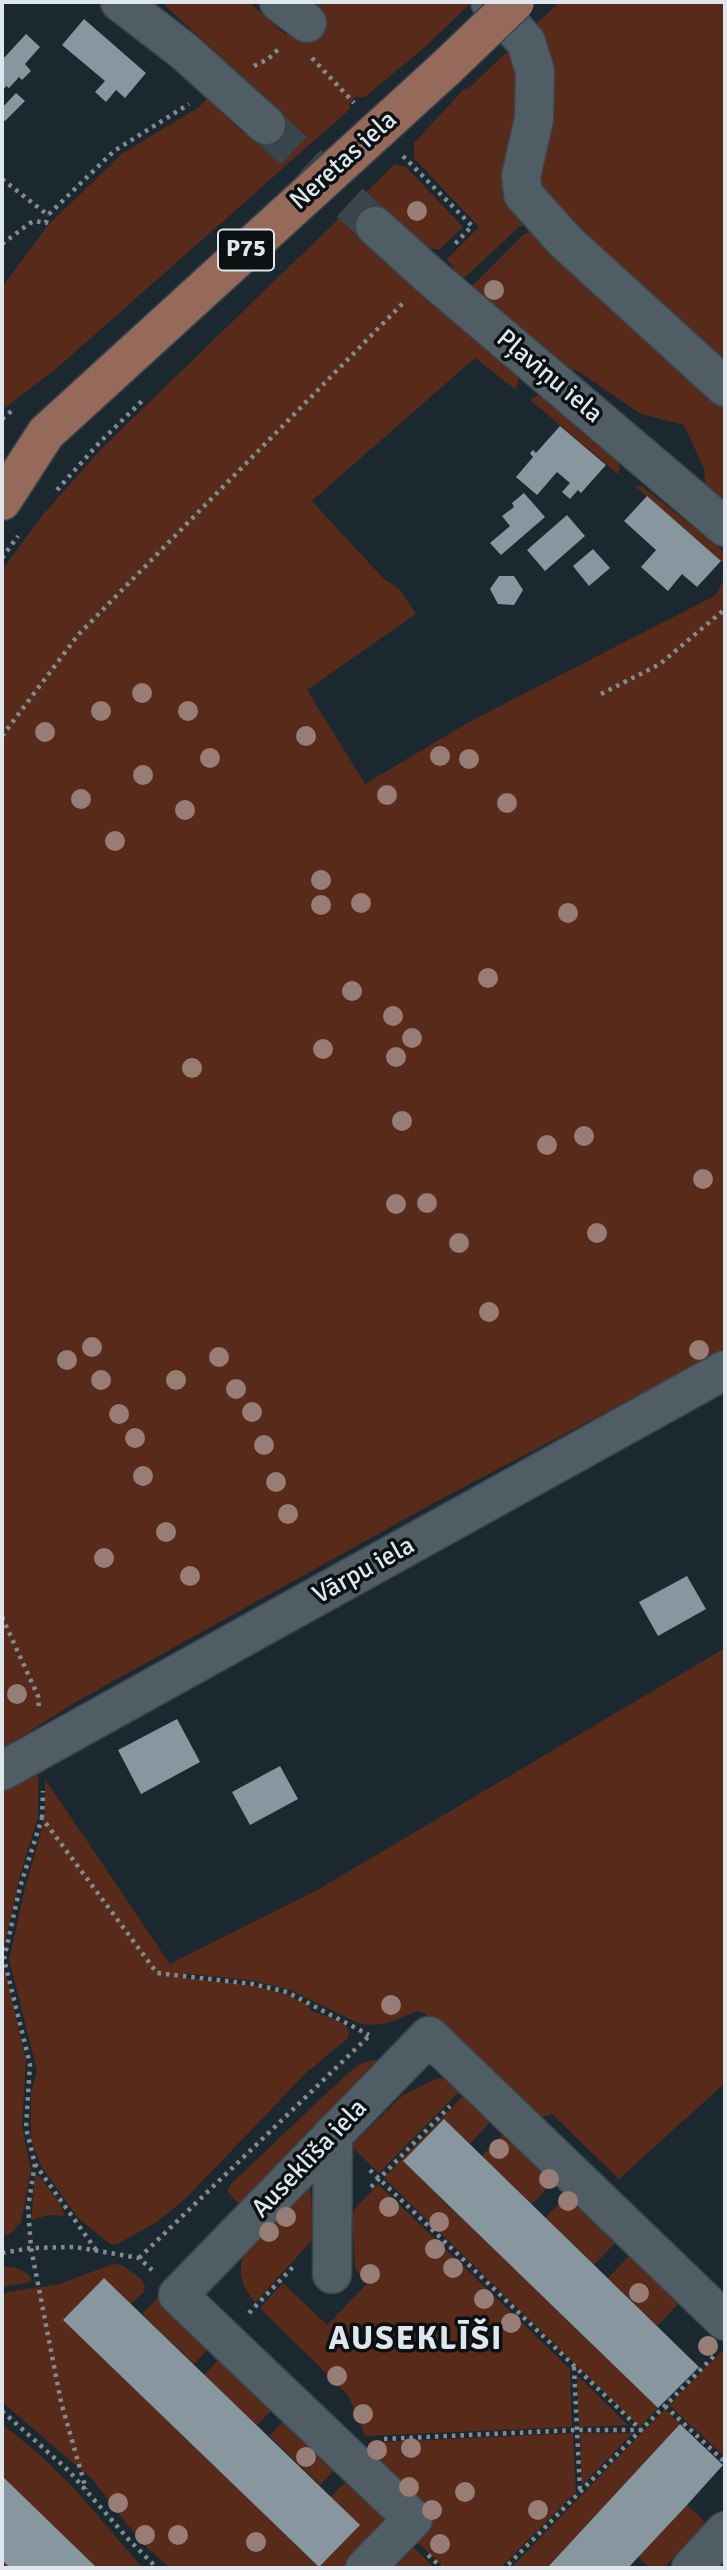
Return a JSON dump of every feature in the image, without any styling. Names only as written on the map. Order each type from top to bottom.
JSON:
[{"type":"main road","name":"Neretas iela","points":[[2,501],[46,433],[515,2]]},
{"type":"main road","points":[[2,461],[46,433]]},
{"type":"street","points":[[120,2],[185,52],[266,125]]},
{"type":"street","points":[[490,2],[512,23],[526,42],[535,71],[534,119],[521,176],[523,194],[565,241],[725,387]]},
{"type":"street","name":"Pļaviņu iela","points":[[375,226],[725,527]]},
{"type":"street","name":"Vārpu iela","points":[[2,1771],[725,1370]]},
{"type":"street","points":[[429,2036],[721,2337]]},
{"type":"street","name":"Auseklīša iela","points":[[178,2295],[429,2036]]},
{"type":"street","points":[[332,2274],[333,2134]]},
{"type":"street","points":[[178,2295],[413,2519],[365,2568]]},
{"type":"street","points":[[691,2568],[725,2531]]},
{"type":"path","points":[[297,18],[352,101]]},
{"type":"path","points":[[2,244],[32,222],[46,223],[48,215],[114,151],[220,84]]},
{"type":"path","points":[[2,736],[78,635],[430,276],[443,256],[472,226],[399,151]]},
{"type":"path","points":[[2,179],[48,215]]},
{"type":"path","points":[[601,694],[660,664],[725,608]]},
{"type":"path","points":[[96,2250],[35,2164],[26,2128],[30,2064],[4,1959],[20,1887],[42,1818],[157,1973],[253,1984],[287,1992],[369,2035],[429,2036]]},
{"type":"path","points":[[139,2258],[369,2035]]},
{"type":"path","points":[[333,2134],[641,2430]]},
{"type":"path","points":[[35,2164],[28,2207],[31,2248],[61,2402],[86,2489]]},
{"type":"path","points":[[2,2253],[52,2247],[96,2250],[139,2258],[178,2295]]},
{"type":"path","points":[[505,2568],[665,2406],[721,2337]]},
{"type":"path","points":[[574,2366],[580,2493]]},
{"type":"path","points":[[665,2406],[725,2462]]},
{"type":"path","points":[[2,2411],[86,2489],[130,2541],[158,2568]]},
{"type":"path","points":[[331,2441],[576,2430],[641,2430]]},
{"type":"shaded area","points":[[161,2],[249,2],[286,35],[309,10],[299,2],[472,2],[425,47],[365,97],[355,97],[349,104],[350,109],[56,369],[2,410],[2,287],[49,224],[123,153],[199,107],[207,99],[242,132],[252,134],[271,110],[267,99],[258,90]]},
{"type":"shaded area","points":[[559,2],[725,2],[725,369],[526,180],[526,34]]},
{"type":"shaded area","points":[[518,41],[536,220],[519,227],[462,280],[447,259],[479,227],[414,158],[414,143],[465,88],[467,90]]},
{"type":"shaded area","points":[[395,164],[406,167],[463,227],[439,250],[424,247],[518,373],[518,384],[515,389],[475,358],[312,501],[383,578],[400,590],[416,614],[307,690],[365,784],[469,722],[716,595],[725,577],[725,1350],[441,1499],[74,1703],[2,1749],[2,570],[41,517],[101,449]]},
{"type":"shaded area","points":[[536,232],[725,398],[725,507],[706,487],[704,469],[684,425],[641,414],[578,371],[554,366],[469,289],[525,233]]},
{"type":"shaded area","points":[[544,394],[615,455],[620,468],[618,474],[530,400]]},
{"type":"shaded area","points":[[635,486],[642,486],[721,549],[725,553],[725,565]]},
{"type":"shaded area","points":[[725,1648],[725,2083],[619,2179],[552,2114],[539,2118],[455,2036],[424,2013],[418,2011],[389,2023],[358,2023],[290,1990],[255,1981],[184,1973],[181,1977],[254,1986],[288,1995],[306,2004],[311,2011],[345,2025],[349,2032],[348,2038],[306,2073],[186,2198],[157,2222],[117,2244],[110,2244],[78,2218],[41,2166],[31,2141],[31,2092],[37,2070],[9,1960],[25,1888],[45,1818],[45,1779],[170,1964],[319,1889]]},
{"type":"shaded area","points":[[38,1772],[38,1817],[19,1879],[2,1957],[2,1790]]},
{"type":"shaded area","points":[[2,1957],[26,2061],[22,2126],[31,2170],[21,2223],[11,2233],[2,2237]]},
{"type":"shaded area","points":[[373,2060],[384,2062],[240,2205],[227,2191],[231,2184],[348,2073],[362,2063]]},
{"type":"shaded area","points":[[436,2079],[451,2079],[463,2088],[379,2173],[351,2146],[403,2095]]},
{"type":"shaded area","points":[[464,2095],[491,2121],[470,2144],[444,2119],[403,2161],[658,2408],[640,2427],[384,2178]]},
{"type":"shaded area","points":[[504,2133],[554,2181],[532,2204],[482,2156]]},
{"type":"shaded area","points":[[38,2175],[59,2202],[65,2216],[49,2215],[31,2220],[35,2177]]},
{"type":"shaded area","points":[[310,2183],[314,2238],[255,2303],[244,2287],[241,2275],[245,2252]]},
{"type":"shaded area","points":[[378,2184],[570,2369],[572,2427],[365,2436],[348,2395],[260,2308],[283,2283],[327,2325],[368,2283],[355,2269],[352,2212]]},
{"type":"shaded area","points":[[568,2194],[616,2242],[594,2265],[545,2218]]},
{"type":"shaded area","points":[[630,2255],[679,2303],[657,2326],[608,2278]]},
{"type":"shaded area","points":[[113,2264],[122,2265],[141,2279],[145,2286],[144,2292],[131,2304],[104,2278],[64,2320],[318,2566],[359,2525],[331,2497],[347,2480],[389,2522],[351,2568],[170,2568],[141,2542],[92,2479],[2,2402],[2,2295],[59,2284]]},
{"type":"shaded area","points":[[2,2266],[17,2268],[31,2277],[31,2282],[2,2287]]},
{"type":"shaded area","points":[[159,2297],[211,2346],[194,2364],[142,2314]]},
{"type":"shaded area","points":[[722,2351],[725,2352],[725,2457],[669,2405]]},
{"type":"shaded area","points":[[221,2357],[274,2408],[257,2425],[204,2375]]},
{"type":"shaded area","points":[[577,2375],[628,2425],[579,2427]]},
{"type":"shaded area","points":[[665,2409],[680,2424],[547,2568],[511,2568]]},
{"type":"shaded area","points":[[285,2419],[336,2469],[320,2485],[269,2436]]},
{"type":"shaded area","points":[[2,2424],[70,2484],[143,2568],[2,2568]]},
{"type":"shaded area","points":[[573,2433],[576,2492],[500,2568],[445,2568],[415,2540],[367,2443]]},
{"type":"shaded area","points":[[580,2433],[633,2433],[582,2485]]},
{"type":"shaded area","points":[[687,2505],[706,2523],[664,2568],[650,2568],[638,2557]]},
{"type":"shaded area","points":[[410,2544],[435,2568],[382,2568]]},
{"type":"building","points":[[84,19],[146,73],[125,98],[116,90],[106,102],[95,92],[105,81],[62,45]]},
{"type":"building","points":[[26,34],[40,47],[25,64],[31,71],[22,80],[19,77],[9,88],[6,86],[2,92],[2,60]]},
{"type":"building","points":[[16,93],[25,101],[5,121],[2,118],[2,108]]},
{"type":"building","points":[[560,426],[606,465],[581,493],[578,490],[570,499],[562,492],[570,483],[557,472],[537,495],[516,477],[533,457],[530,453],[533,450],[536,453]]},
{"type":"building","points":[[524,493],[545,517],[501,555],[490,543],[510,526],[502,516],[514,507],[512,503]]},
{"type":"building","points":[[647,496],[721,561],[697,587],[682,574],[668,591],[641,567],[656,550],[624,521]]},
{"type":"building","points":[[567,515],[585,536],[545,571],[527,550]]},
{"type":"building","points":[[593,549],[610,568],[589,586],[573,566]]},
{"type":"building","points":[[499,576],[514,576],[523,590],[514,605],[498,604],[490,589]]},
{"type":"building","points":[[687,1576],[706,1609],[658,1636],[639,1602]]},
{"type":"building","points":[[177,1719],[200,1762],[141,1794],[118,1750]]},
{"type":"building","points":[[280,1766],[298,1799],[250,1825],[232,1792]]},
{"type":"building","points":[[444,2119],[699,2367],[658,2408],[403,2161]]},
{"type":"building","points":[[104,2278],[360,2525],[319,2567],[63,2320]]},
{"type":"building","points":[[680,2424],[723,2465],[687,2505],[628,2568],[547,2568]]},
{"type":"building","points":[[2,2476],[97,2568],[10,2568],[2,2560]]},
{"type":"tunnel","points":[[266,125],[375,226]]},
{"type":"district","name":"AUSEKLĪŠI","points":[[416,2340]]}]
